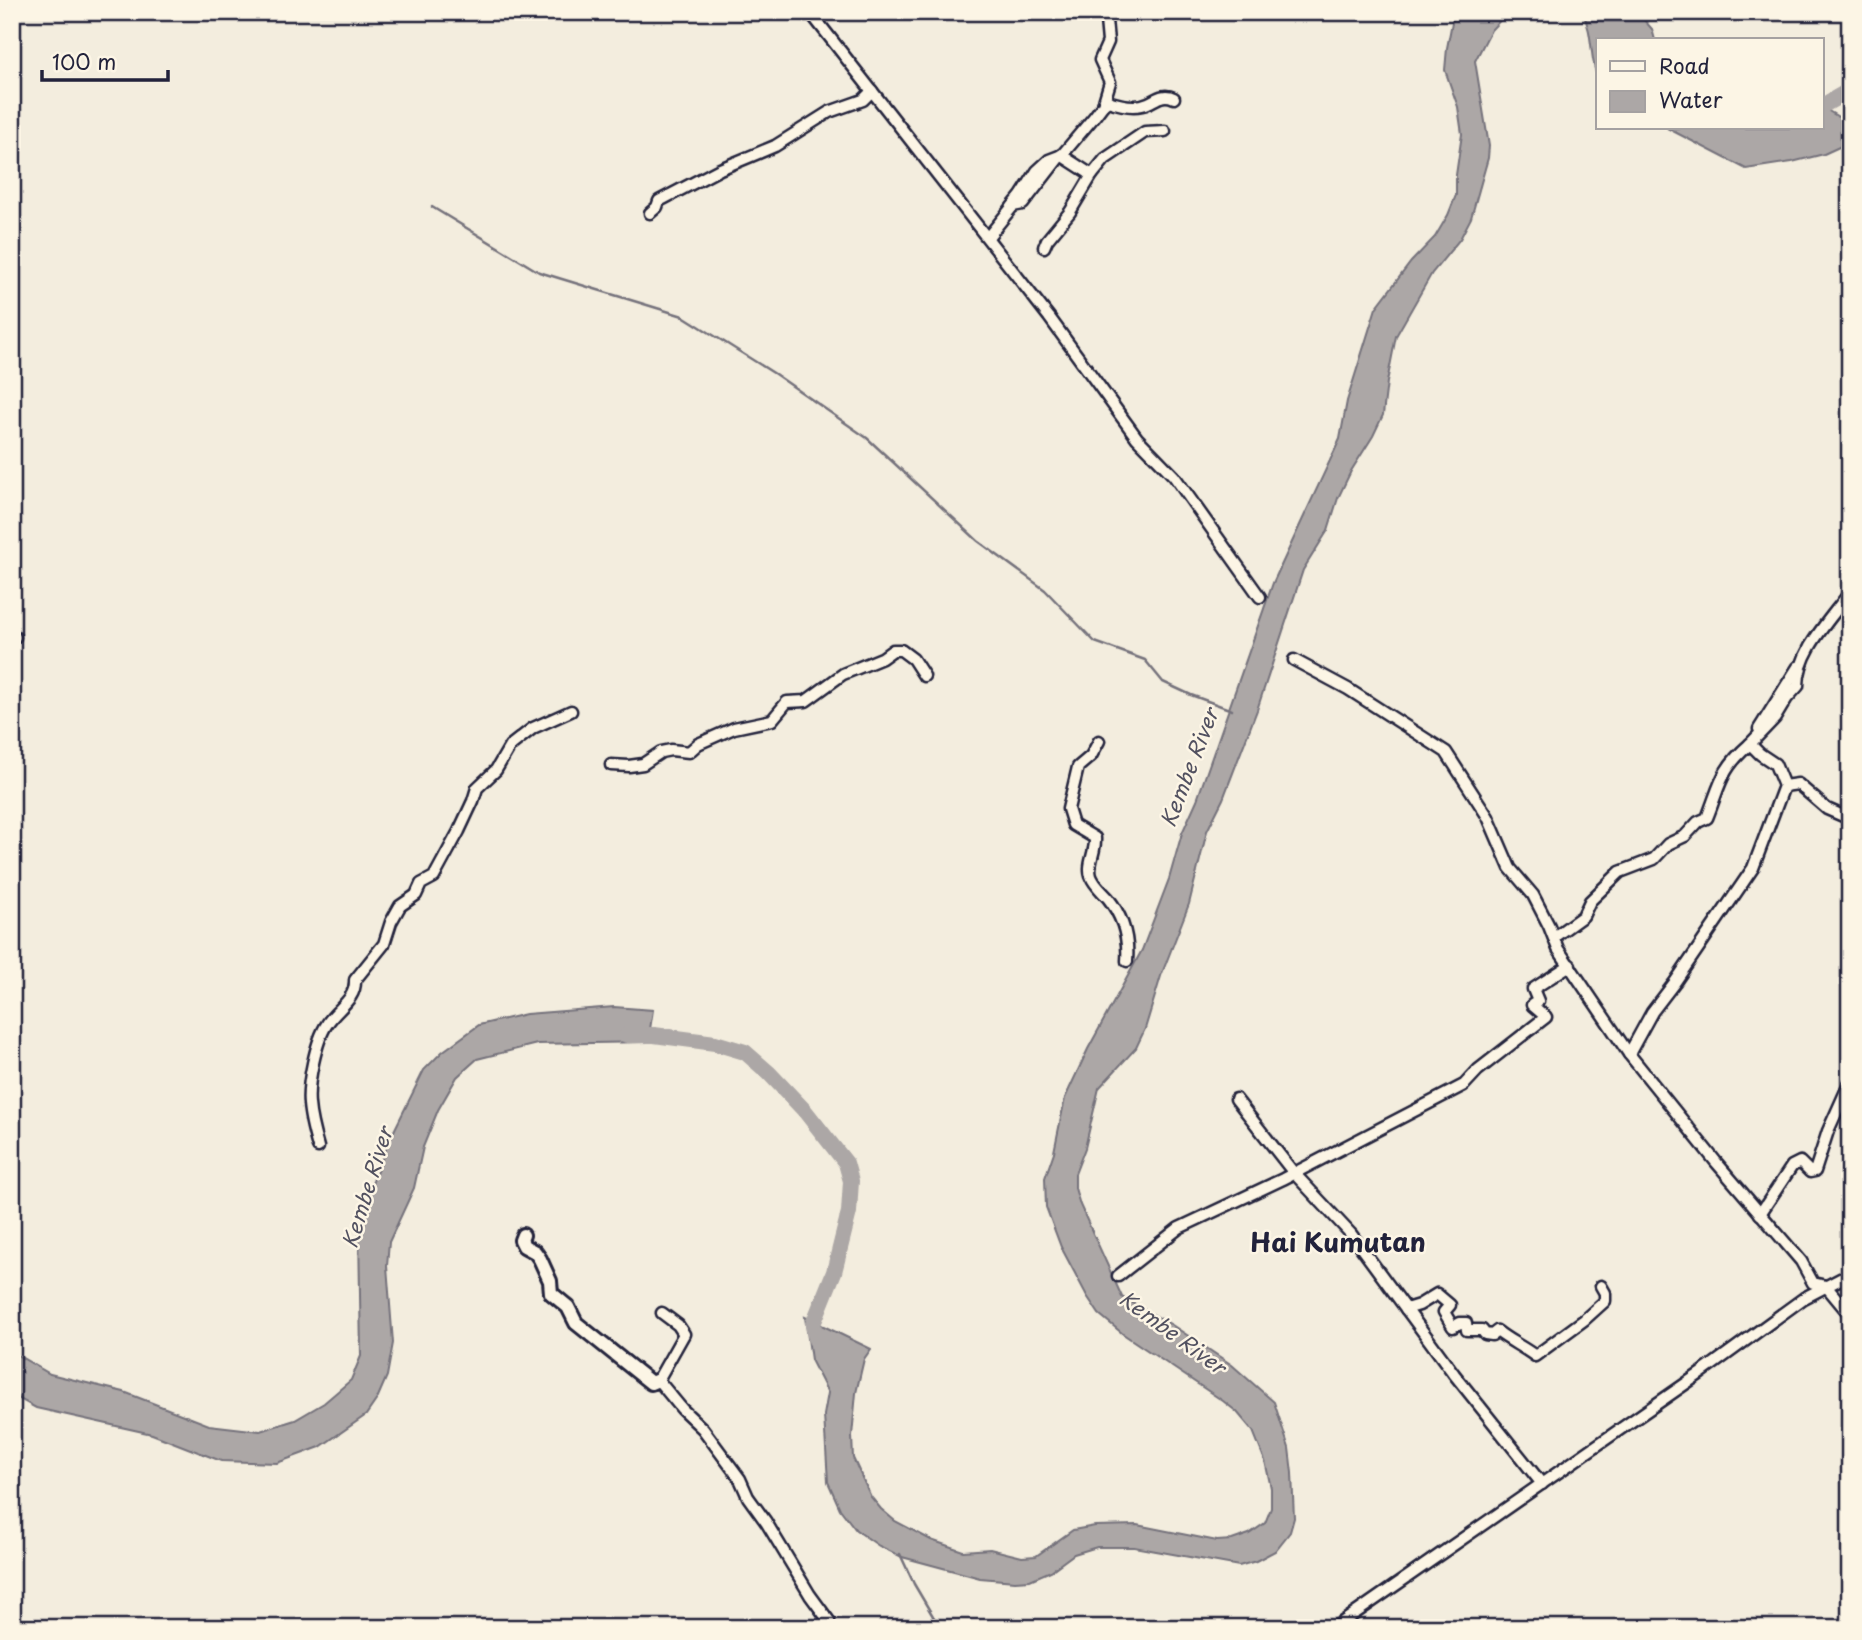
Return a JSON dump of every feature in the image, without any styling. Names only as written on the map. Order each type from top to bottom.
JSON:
[{"type":"street","points":[[810,12],[988,237],[1137,438],[1174,476],[1260,597]]},
{"type":"street","points":[[1103,105],[1110,82],[1100,60],[1108,42],[1106,20]]},
{"type":"street","points":[[650,214],[659,201],[720,169],[775,146],[829,112],[863,100],[872,91]]},
{"type":"street","points":[[988,237],[1037,171],[1049,160],[1061,155],[1108,101],[1122,106],[1146,104],[1167,95],[1174,98]]},
{"type":"street","points":[[1044,247],[1070,212],[1091,175],[1105,159],[1145,132],[1166,131]]},
{"type":"street","points":[[1061,155],[1091,175]]},
{"type":"street","points":[[1554,937],[1583,916],[1590,901],[1620,872],[1654,859],[1668,844],[1685,836],[1698,822],[1707,818],[1730,762],[1776,718],[1787,698],[1798,686],[1798,671],[1824,625],[1850,593]]},
{"type":"street","points":[[611,765],[642,764],[661,752],[671,750],[689,752],[698,744],[734,728],[772,720],[787,702],[806,701],[843,674],[883,658],[892,650],[901,650],[924,676]]},
{"type":"street","points":[[1294,660],[1348,689],[1446,752],[1488,817],[1510,869],[1533,895],[1558,949],[1629,1054],[1801,1261],[1813,1283],[1826,1286],[1850,1315]]},
{"type":"street","points":[[318,1147],[308,1100],[317,1048],[326,1026],[339,1008],[348,1002],[356,989],[355,979],[384,944],[400,906],[416,895],[421,884],[434,877],[459,831],[477,788],[496,770],[510,746],[533,728],[572,711]]},
{"type":"street","points":[[1629,1054],[1652,1012],[1753,868],[1784,786],[1775,764],[1760,754],[1753,740]]},
{"type":"street","points":[[1099,741],[1091,756],[1078,767],[1068,809],[1073,825],[1096,838],[1096,850],[1089,869],[1092,881],[1120,915],[1129,943],[1127,961]]},
{"type":"street","points":[[1784,786],[1798,784],[1827,809],[1850,819]]},
{"type":"street","points":[[1118,1276],[1179,1228],[1464,1085],[1478,1070],[1546,1017],[1532,1005],[1538,1001],[1533,989],[1570,965]]},
{"type":"street","points":[[1760,1214],[1792,1166],[1800,1162],[1810,1172],[1815,1171],[1828,1131],[1850,1082]]},
{"type":"street","points":[[1237,1099],[1293,1172],[1351,1234],[1454,1374],[1542,1484]]},
{"type":"street","points":[[523,1235],[521,1240],[524,1247],[535,1252],[540,1259],[550,1281],[551,1293],[568,1307],[576,1323],[651,1383],[658,1380],[684,1334],[678,1325],[662,1313]]},
{"type":"street","points":[[1334,1628],[1804,1298],[1850,1274]]},
{"type":"street","points":[[1406,1310],[1419,1306],[1437,1294],[1450,1305],[1444,1312],[1453,1326],[1460,1322],[1466,1323],[1467,1330],[1482,1330],[1492,1335],[1497,1331],[1535,1356],[1605,1301],[1601,1286]]},
{"type":"street","points":[[658,1380],[703,1429],[740,1479],[748,1497],[829,1621],[830,1628]]},
{"type":"water","points":[[1454,12],[1508,12],[1491,30],[1475,61],[1489,146],[1471,218],[1460,239],[1432,273],[1396,336],[1383,415],[1338,498],[1328,530],[1303,570],[1257,710],[1223,799],[1207,831],[1189,904],[1161,976],[1145,1029],[1136,1048],[1099,1088],[1085,1148],[1075,1174],[1075,1188],[1080,1205],[1122,1297],[1172,1325],[1232,1365],[1274,1402],[1289,1448],[1294,1518],[1290,1532],[1275,1551],[1239,1566],[1134,1547],[1097,1547],[1074,1554],[1051,1571],[1030,1580],[1015,1581],[980,1578],[902,1557],[879,1546],[856,1530],[840,1509],[828,1482],[824,1415],[828,1393],[811,1360],[805,1317],[871,1349],[864,1359],[856,1393],[853,1458],[871,1497],[881,1509],[895,1521],[931,1540],[963,1551],[990,1549],[1022,1557],[1036,1556],[1073,1530],[1095,1526],[1137,1525],[1217,1541],[1232,1540],[1249,1534],[1265,1523],[1271,1508],[1271,1488],[1265,1461],[1253,1431],[1237,1412],[1123,1334],[1099,1314],[1061,1247],[1046,1207],[1045,1178],[1054,1152],[1065,1098],[1088,1049],[1142,950],[1273,583],[1340,439],[1347,401],[1376,308],[1411,262],[1435,237],[1456,195],[1462,134],[1458,107],[1445,70]]},
{"type":"water","points":[[1582,12],[1637,12],[1652,29],[1654,38],[1596,38],[1596,73]]},
{"type":"water","points":[[1824,108],[1850,124],[1850,142],[1824,154],[1746,169],[1671,130],[1824,130]]},
{"type":"water","points":[[614,1007],[653,1010],[648,1042],[537,1044],[477,1059],[457,1077],[438,1110],[423,1147],[414,1188],[389,1242],[387,1266],[393,1343],[387,1376],[366,1415],[320,1447],[277,1463],[221,1461],[152,1434],[36,1408],[12,1395],[12,1352],[50,1374],[124,1392],[209,1425],[260,1431],[295,1420],[324,1403],[351,1380],[361,1356],[359,1233],[369,1191],[390,1139],[424,1070],[442,1052],[479,1025],[526,1014]]},
{"type":"waterway","points":[[1824,105],[1850,90]]},
{"type":"waterway","points":[[432,207],[539,272],[683,316],[775,374],[867,438],[978,541],[1045,590],[1095,642],[1145,660],[1163,682],[1232,710]]},
{"type":"waterway","name":"Kembe River","points":[[627,1035],[654,1035],[715,1043],[745,1052],[805,1111],[846,1163],[851,1181],[849,1212],[834,1272],[813,1324],[816,1340]]},
{"type":"waterway","points":[[900,1554],[940,1628]]},
{"type":"district","name":"Hai Kumutan","points":[[1338,1243]]}]
